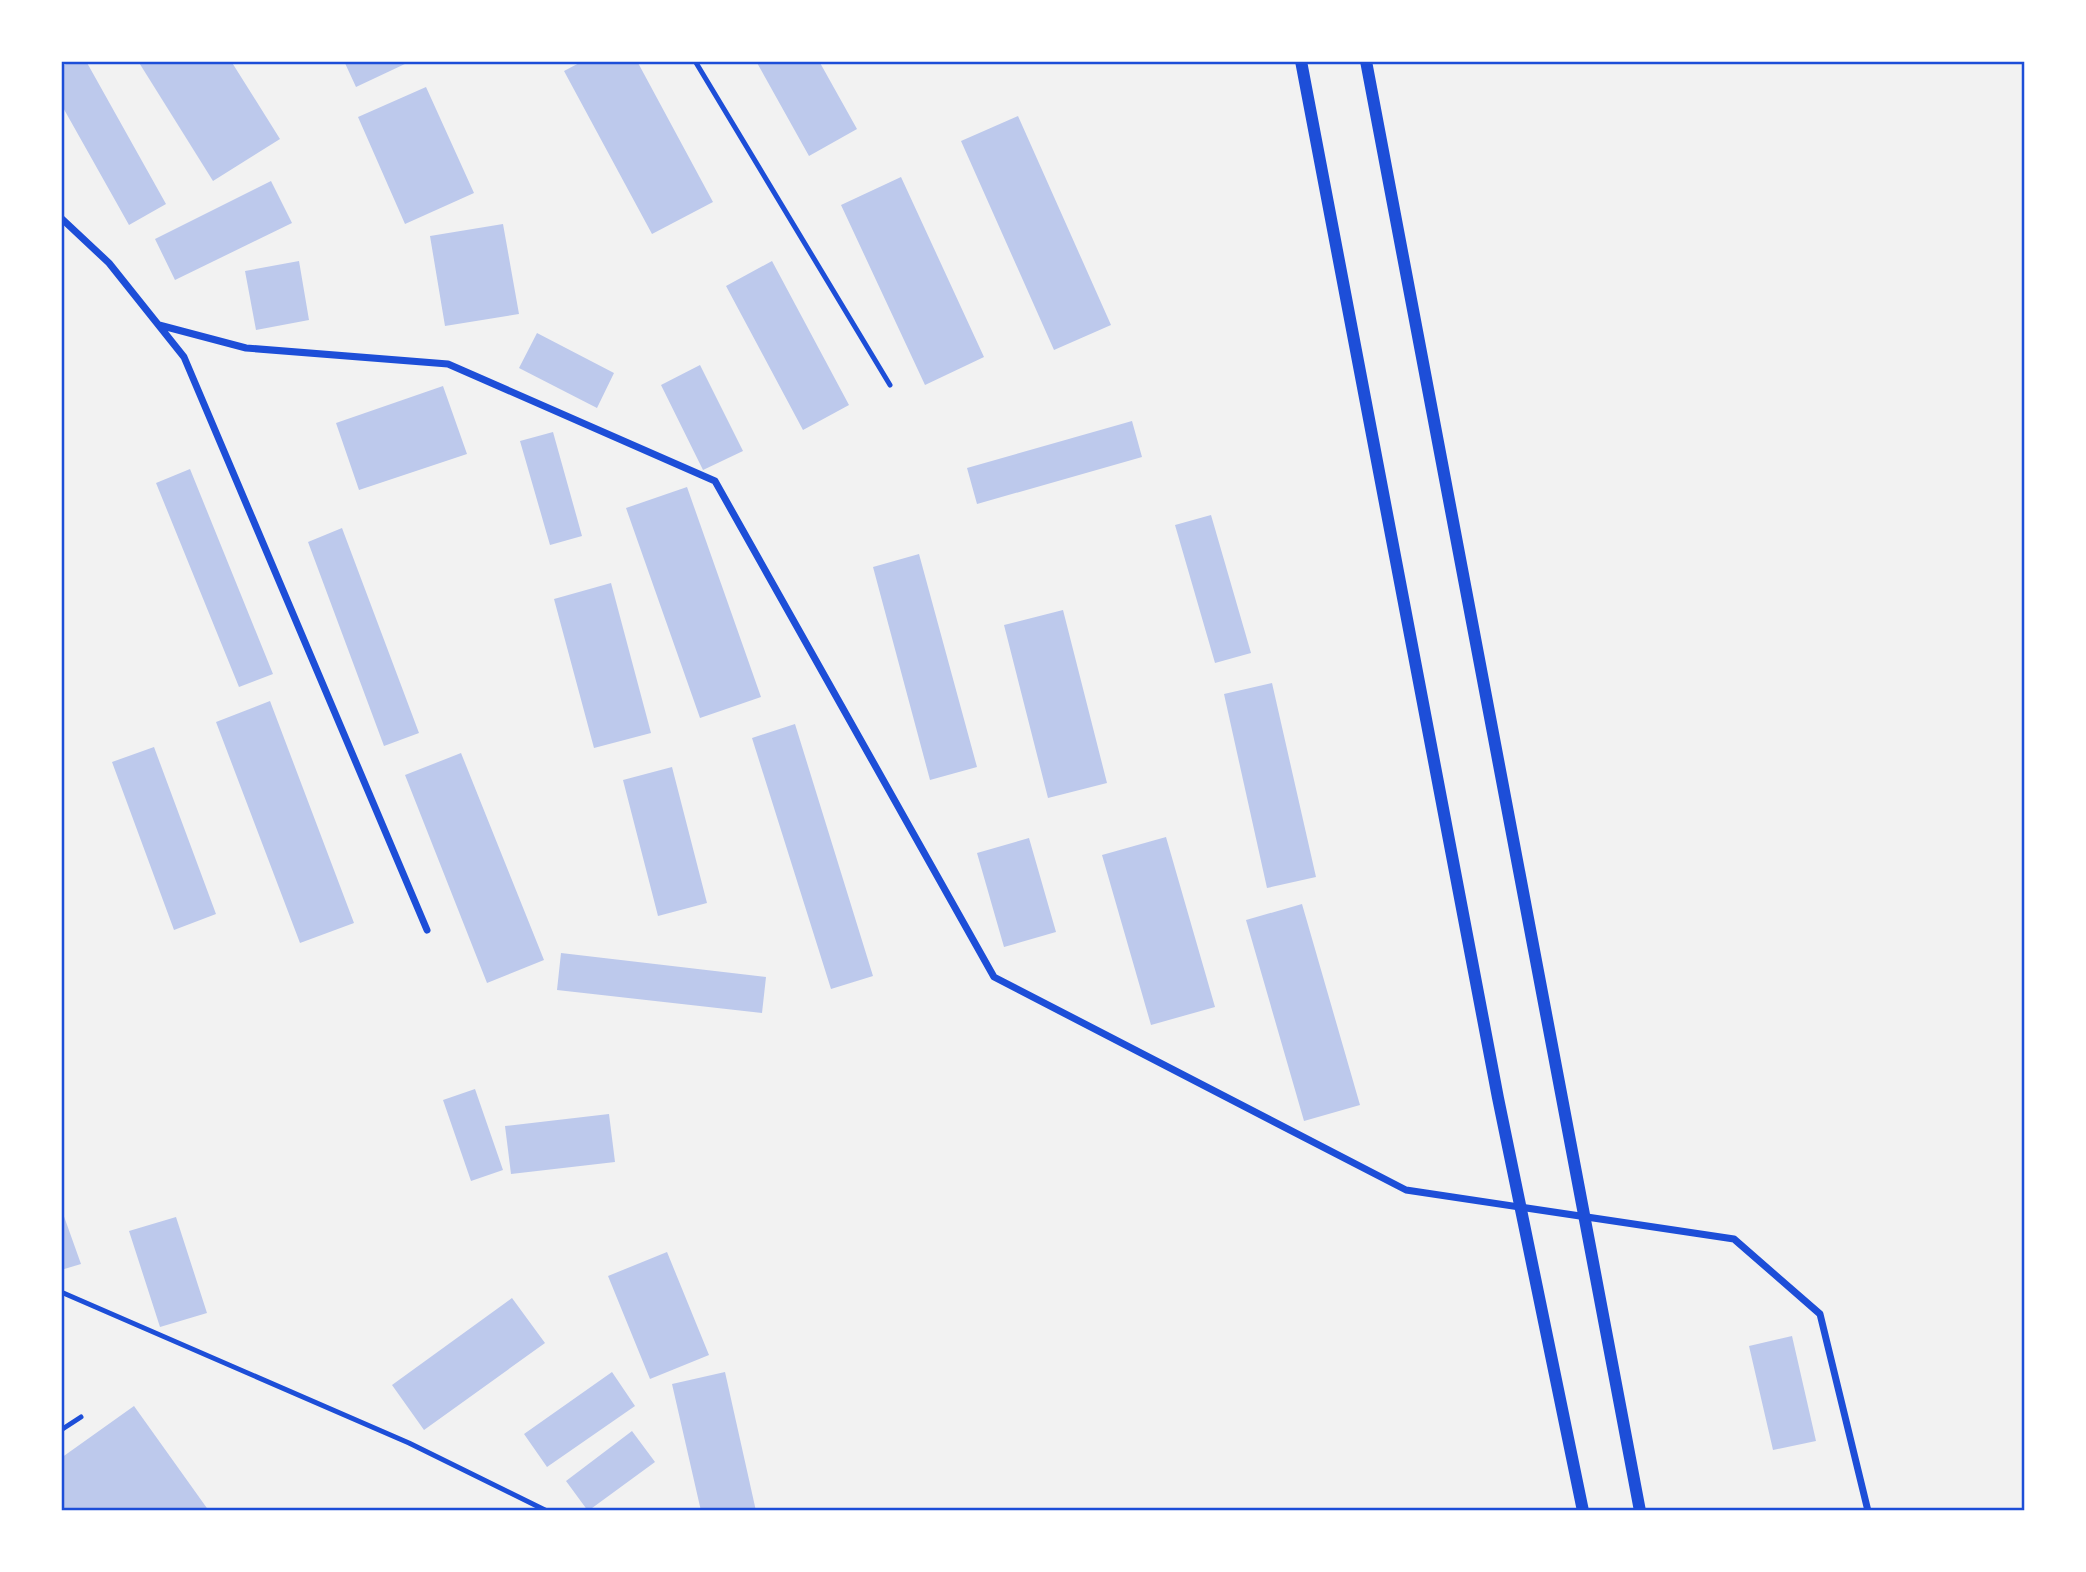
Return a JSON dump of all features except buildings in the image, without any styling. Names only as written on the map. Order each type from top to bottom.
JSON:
[{"type":"street","points":[[1301,61],[1521,1208],[1583,1511]]},
{"type":"street","points":[[1366,61],[1640,1511]]},
{"type":"street","points":[[61,218],[109,262],[184,357],[426,930]]},
{"type":"street","points":[[159,325],[246,348],[448,364],[715,481],[994,977],[1406,1190],[1734,1239],[1819,1314],[1868,1511]]},
{"type":"lane","points":[[695,61],[890,384]]},
{"type":"lane","points":[[61,1292],[409,1443],[547,1511]]},
{"type":"lane","points":[[61,1430],[81,1417]]}]
